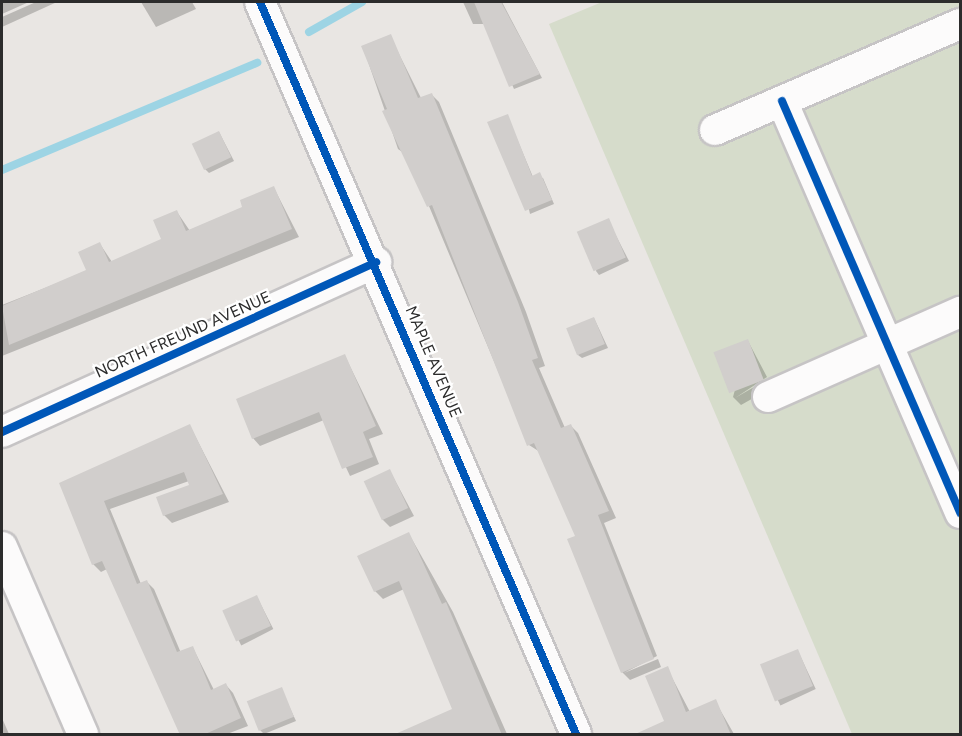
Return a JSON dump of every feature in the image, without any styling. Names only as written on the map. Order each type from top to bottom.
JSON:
[{"type":"street","name":"MAPLE AVENUE","points":[[260,2],[376,262],[576,735]]},
{"type":"street","points":[[715,130],[960,24]]},
{"type":"street","points":[[782,101],[960,513]]},
{"type":"street","name":"NORTH FREUND AVENUE","points":[[2,432],[376,262]]},
{"type":"street","points":[[768,398],[960,312]]},
{"type":"street","points":[[2,547],[83,735]]},
{"type":"green space","points":[[602,2],[960,2],[960,734],[852,734],[549,24]]},
{"type":"building","points":[[474,2],[501,2],[540,74],[509,87]]},
{"type":"building","points":[[391,34],[418,98],[432,93],[518,302],[538,358],[532,360],[561,428],[571,424],[609,511],[598,515],[654,659],[621,673],[567,539],[575,536],[534,443],[527,446],[432,205],[427,207],[382,111],[387,109],[361,46]]},
{"type":"building","points":[[508,114],[532,176],[540,172],[552,200],[525,211],[487,122]]},
{"type":"building","points":[[219,131],[231,157],[204,170],[192,144]]},
{"type":"building","points":[[274,186],[292,229],[9,345],[2,306],[86,270],[78,252],[100,242],[109,262],[161,239],[153,220],[177,210],[186,231],[242,207],[240,200]]},
{"type":"building","points":[[609,218],[626,258],[594,271],[577,232]]},
{"type":"building","points":[[594,317],[605,344],[577,355],[566,328]]},
{"type":"building","points":[[748,339],[764,380],[729,393],[713,352]]},
{"type":"building","points":[[345,354],[376,426],[363,432],[373,457],[342,469],[319,412],[252,439],[236,399]]},
{"type":"building","points":[[190,424],[223,494],[163,516],[156,497],[189,485],[184,472],[104,501],[137,584],[147,580],[177,652],[193,646],[211,690],[226,683],[241,718],[203,735],[180,735],[102,561],[92,565],[59,483]]},
{"type":"building","points":[[390,469],[408,508],[382,520],[364,481]]},
{"type":"building","points":[[409,532],[442,604],[446,602],[502,735],[393,735],[452,709],[399,581],[374,592],[357,556]]},
{"type":"building","points":[[257,595],[271,626],[236,642],[222,610]]},
{"type":"building","points":[[798,649],[813,686],[775,701],[760,664]]},
{"type":"building","points":[[668,666],[686,712],[716,699],[731,735],[633,735],[664,721],[645,676]]},
{"type":"building","points":[[282,687],[294,717],[259,731],[247,701]]},
{"type":"waterway","points":[[309,32],[362,2]]},
{"type":"waterway","points":[[2,170],[257,63]]},
{"type":"cycle path","points":[[260,2],[576,734]]},
{"type":"cycle path","points":[[782,101],[960,513]]},
{"type":"cycle path","points":[[2,432],[376,262]]}]
